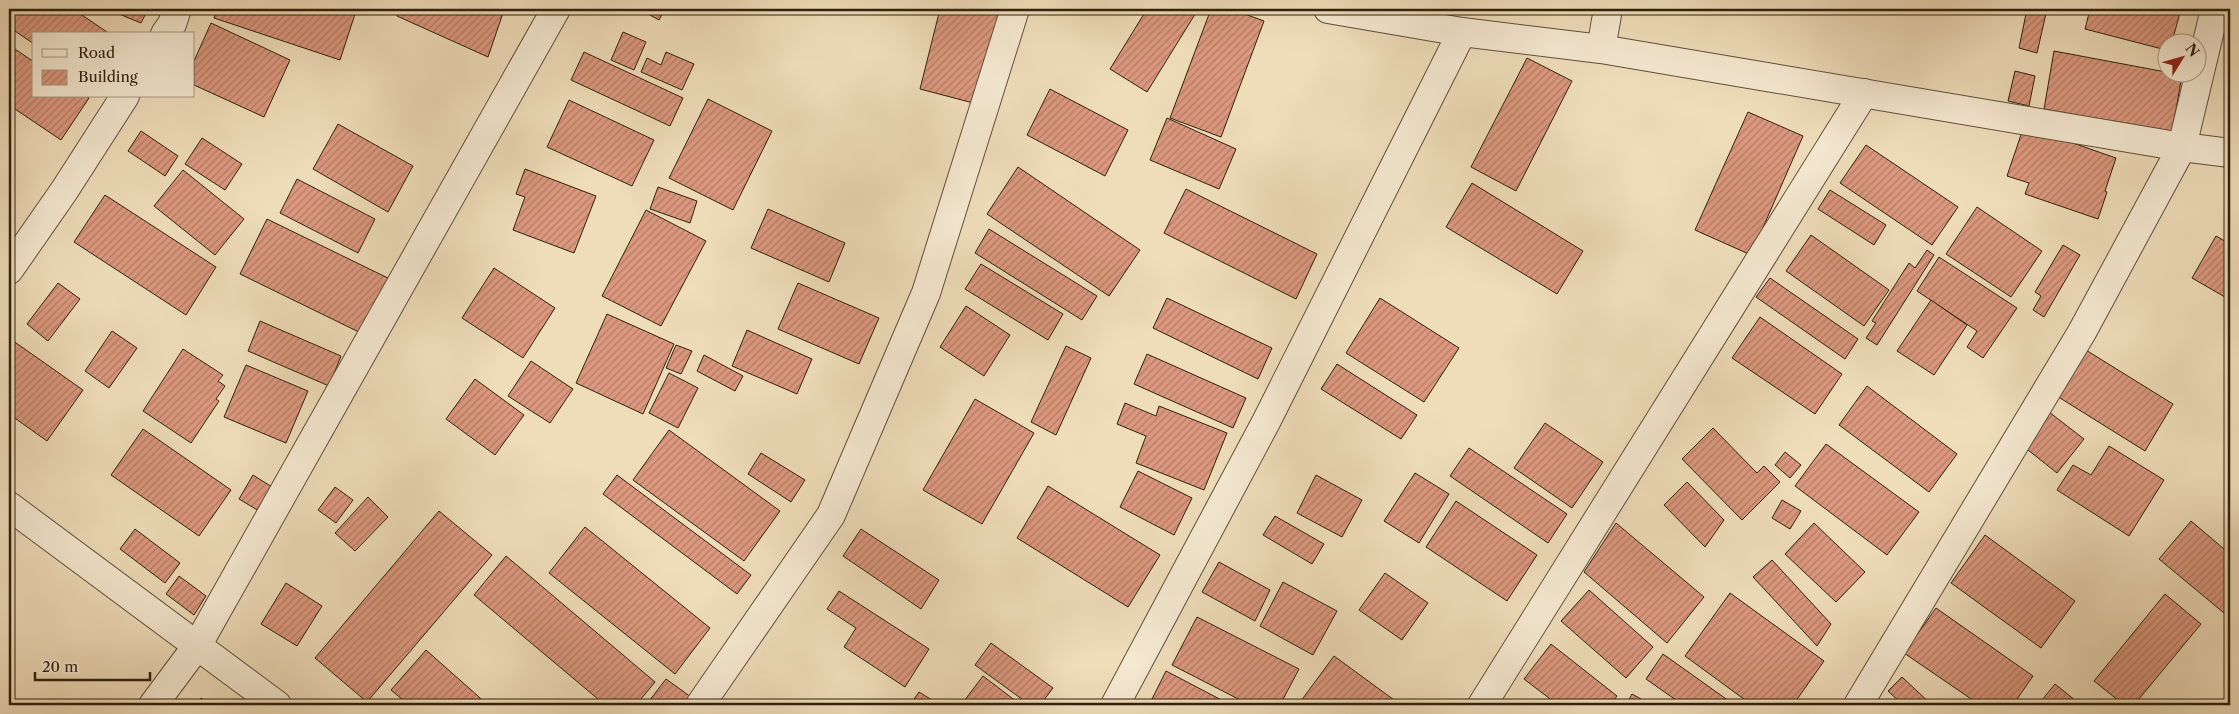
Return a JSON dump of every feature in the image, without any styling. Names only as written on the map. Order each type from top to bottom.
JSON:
[{"type":"street","points":[[166,32],[172,24],[177,9]]},
{"type":"street","points":[[153,705],[197,646],[556,9]]},
{"type":"street","points":[[700,705],[831,515],[926,293],[1015,9]]},
{"type":"street","points":[[1328,9],[1462,32],[1601,49],[2182,147],[2230,153]]},
{"type":"street","points":[[1601,49],[1608,9]]},
{"type":"street","points":[[1858,705],[2076,340],[2182,147],[2215,9]]},
{"type":"street","points":[[1115,705],[1266,422],[1462,32]]},
{"type":"street","points":[[1482,705],[1864,93]]},
{"type":"street","points":[[9,270],[64,191],[124,98]]},
{"type":"street","points":[[9,506],[277,705]]},
{"type":"building","points":[[9,9],[73,9],[107,32],[32,32],[32,43],[9,27]]},
{"type":"building","points":[[107,9],[148,9],[141,23]]},
{"type":"building","points":[[217,9],[349,9],[356,11],[340,60],[214,18]]},
{"type":"building","points":[[399,9],[493,9],[503,13],[488,57],[397,16]]},
{"type":"building","points":[[639,9],[665,9],[659,20]]},
{"type":"building","points":[[940,9],[1001,9],[977,104],[920,89]]},
{"type":"building","points":[[1147,9],[1193,9],[1197,11],[1147,92],[1110,69]]},
{"type":"building","points":[[1211,9],[1231,9],[1264,21],[1221,137],[1170,118]]},
{"type":"building","points":[[2027,9],[2047,9],[2037,53],[2019,48]]},
{"type":"building","points":[[2090,9],[2181,9],[2175,32],[2156,32],[2156,47],[2085,29]]},
{"type":"building","points":[[211,23],[290,60],[264,117],[195,85],[195,59]]},
{"type":"building","points":[[623,32],[646,42],[634,70],[611,60]]},
{"type":"building","points":[[9,45],[32,61],[32,98],[89,98],[61,140],[9,105]]},
{"type":"building","points":[[2054,51],[2156,70],[2156,82],[2181,82],[2172,133],[2044,109]]},
{"type":"building","points":[[584,52],[683,98],[670,126],[571,80]]},
{"type":"building","points":[[666,52],[694,64],[682,90],[641,72],[647,58],[661,65]]},
{"type":"building","points":[[1527,58],[1572,81],[1516,191],[1471,167]]},
{"type":"building","points":[[2015,71],[2035,76],[2029,106],[2008,101]]},
{"type":"building","points":[[1050,89],[1128,130],[1105,176],[1027,135]]},
{"type":"building","points":[[708,99],[772,131],[733,210],[669,178]]},
{"type":"building","points":[[569,100],[654,140],[632,186],[547,147]]},
{"type":"building","points":[[1748,112],[1803,136],[1751,255],[1695,230]]},
{"type":"building","points":[[1167,118],[1236,149],[1219,189],[1150,160]]},
{"type":"building","points":[[338,124],[413,166],[388,212],[313,169]]},
{"type":"building","points":[[2024,126],[2116,158],[2098,219],[2025,194],[2029,183],[2007,176]]},
{"type":"building","points":[[141,131],[178,156],[165,176],[128,151]]},
{"type":"building","points":[[202,138],[242,164],[225,190],[185,164]]},
{"type":"building","points":[[1866,145],[1958,207],[1932,245],[1840,183]]},
{"type":"building","points":[[1018,167],[1140,250],[1109,296],[987,214]]},
{"type":"building","points":[[525,169],[596,196],[574,253],[513,230],[525,197],[516,194]]},
{"type":"building","points":[[183,170],[244,219],[215,255],[154,206]]},
{"type":"building","points":[[297,179],[375,219],[358,253],[280,213]]},
{"type":"building","points":[[1472,183],[1583,251],[1557,294],[1446,227]]},
{"type":"building","points":[[658,187],[697,201],[690,223],[650,209]]},
{"type":"building","points":[[1186,189],[1317,254],[1296,299],[1164,233]]},
{"type":"building","points":[[1830,190],[1886,225],[1874,245],[1818,209]]},
{"type":"building","points":[[105,195],[216,267],[186,315],[74,242]]},
{"type":"building","points":[[1977,207],[2042,251],[2011,297],[1946,254]]},
{"type":"building","points":[[768,209],[845,243],[829,282],[751,248]]},
{"type":"building","points":[[646,210],[706,241],[661,326],[602,296]]},
{"type":"building","points":[[267,219],[392,280],[365,335],[240,274]]},
{"type":"building","points":[[989,229],[1097,296],[1082,320],[975,253]]},
{"type":"building","points":[[1811,235],[1889,290],[1864,326],[1786,271]]},
{"type":"building","points":[[2216,236],[2230,244],[2230,300],[2192,278]]},
{"type":"building","points":[[2063,245],[2080,255],[2044,317],[2033,310],[2041,296],[2035,292]]},
{"type":"building","points":[[1927,250],[1934,255],[1877,345],[1866,338],[1876,323],[1872,321],[1909,263],[1915,268]]},
{"type":"building","points":[[1939,257],[2017,308],[1983,358],[1967,347],[1977,331],[1917,291]]},
{"type":"building","points":[[981,264],[1063,314],[1048,340],[965,289]]},
{"type":"building","points":[[494,268],[555,308],[523,358],[462,318]]},
{"type":"building","points":[[1770,278],[1858,339],[1845,359],[1756,297]]},
{"type":"building","points":[[58,283],[80,299],[48,341],[27,324]]},
{"type":"building","points":[[798,283],[879,318],[859,364],[778,329]]},
{"type":"building","points":[[1167,298],[1272,348],[1258,379],[1153,328]]},
{"type":"building","points":[[1380,298],[1459,348],[1424,402],[1346,353]]},
{"type":"building","points":[[1931,300],[1967,325],[1934,375],[1897,351]]},
{"type":"building","points":[[966,306],[1010,335],[984,376],[940,347]]},
{"type":"building","points":[[607,314],[674,344],[643,414],[576,383]]},
{"type":"building","points":[[1760,317],[1842,374],[1815,414],[1732,358]]},
{"type":"building","points":[[260,321],[341,356],[329,386],[248,351]]},
{"type":"building","points":[[747,330],[812,359],[797,394],[732,366]]},
{"type":"building","points":[[112,331],[137,348],[109,388],[85,371]]},
{"type":"building","points":[[9,338],[83,390],[47,441],[9,414]]},
{"type":"building","points":[[676,345],[692,351],[681,374],[666,368]]},
{"type":"building","points":[[1066,346],[1091,358],[1056,435],[1031,422]]},
{"type":"building","points":[[2081,347],[2173,404],[2145,451],[2052,393]]},
{"type":"building","points":[[183,349],[223,375],[218,381],[225,386],[216,399],[219,401],[191,443],[143,411]]},
{"type":"building","points":[[1147,354],[1246,398],[1233,428],[1134,384]]},
{"type":"building","points":[[704,355],[743,376],[735,391],[697,371]]},
{"type":"building","points":[[531,361],[573,389],[550,423],[508,396]]},
{"type":"building","points":[[1337,364],[1417,415],[1401,439],[1321,389]]},
{"type":"building","points":[[246,365],[308,391],[286,443],[224,417]]},
{"type":"building","points":[[669,373],[698,388],[678,428],[649,413]]},
{"type":"building","points":[[475,379],[524,415],[495,455],[446,419]]},
{"type":"building","points":[[1867,386],[1957,454],[1929,492],[1839,425]]},
{"type":"building","points":[[975,399],[1034,433],[982,524],[923,490]]},
{"type":"building","points":[[1125,403],[1156,416],[1159,406],[1227,433],[1204,490],[1136,463],[1146,436],[1117,424]]},
{"type":"building","points":[[2049,412],[2084,439],[2057,473],[2023,446]]},
{"type":"building","points":[[1545,423],[1603,462],[1572,508],[1514,468]]},
{"type":"building","points":[[1713,428],[1757,473],[1764,466],[1780,482],[1742,520],[1682,459]]},
{"type":"building","points":[[143,429],[231,490],[199,536],[111,475]]},
{"type":"building","points":[[669,430],[780,511],[744,561],[633,480]]},
{"type":"building","points":[[1826,444],[1919,512],[1887,555],[1795,486]]},
{"type":"building","points":[[2109,446],[2164,480],[2129,536],[2057,490],[2073,465],[2091,475]]},
{"type":"building","points":[[1469,448],[1567,514],[1548,543],[1450,476]]},
{"type":"building","points":[[1785,452],[1801,465],[1790,478],[1775,465]]},
{"type":"building","points":[[761,453],[805,480],[791,502],[748,474]]},
{"type":"building","points":[[1138,471],[1192,498],[1174,535],[1120,507]]},
{"type":"building","points":[[1415,473],[1449,494],[1419,543],[1384,521]]},
{"type":"building","points":[[253,475],[272,487],[259,511],[239,499]]},
{"type":"building","points":[[617,475],[751,575],[737,594],[603,494]]},
{"type":"building","points":[[1316,475],[1362,500],[1342,537],[1297,513]]},
{"type":"building","points":[[1687,482],[1724,520],[1705,547],[1664,505]]},
{"type":"building","points":[[1048,486],[1160,555],[1128,607],[1017,538]]},
{"type":"building","points":[[335,487],[353,500],[336,523],[318,510]]},
{"type":"building","points":[[368,497],[388,517],[355,551],[335,533]]},
{"type":"building","points":[[1782,500],[1801,511],[1790,529],[1772,518]]},
{"type":"building","points":[[1456,501],[1537,555],[1507,601],[1426,547]]},
{"type":"building","points":[[439,511],[492,555],[367,702],[315,658]]},
{"type":"building","points":[[1275,516],[1324,544],[1312,564],[1263,535]]},
{"type":"building","points":[[2191,521],[2230,554],[2230,618],[2159,559]]},
{"type":"building","points":[[1616,523],[1704,597],[1667,643],[1584,572]]},
{"type":"building","points":[[1814,523],[1865,572],[1836,602],[1785,554]]},
{"type":"building","points":[[585,527],[710,628],[675,674],[549,573]]},
{"type":"building","points":[[135,529],[180,563],[165,583],[120,549]]},
{"type":"building","points":[[861,529],[939,580],[921,609],[843,556]]},
{"type":"building","points":[[1985,535],[2075,601],[2041,648],[1951,583]]},
{"type":"building","points":[[506,556],[655,682],[636,705],[605,705],[474,595]]},
{"type":"building","points":[[1772,560],[1831,624],[1817,646],[1753,577]]},
{"type":"building","points":[[1219,562],[1270,590],[1255,621],[1202,592]]},
{"type":"building","points":[[1385,573],[1428,603],[1402,640],[1359,610]]},
{"type":"building","points":[[179,576],[206,596],[194,615],[166,594]]},
{"type":"building","points":[[1283,582],[1337,611],[1313,655],[1260,626]]},
{"type":"building","points":[[286,583],[322,606],[297,646],[261,624]]},
{"type":"building","points":[[1589,590],[1653,647],[1626,678],[1561,621]]},
{"type":"building","points":[[839,591],[929,649],[905,687],[844,647],[856,628],[827,609]]},
{"type":"building","points":[[1730,593],[1824,661],[1793,705],[1752,705],[1685,656]]},
{"type":"building","points":[[2165,594],[2201,624],[2134,705],[2124,705],[2094,681]]},
{"type":"building","points":[[1936,608],[2033,676],[2013,705],[1980,705],[1904,653]]},
{"type":"building","points":[[1197,617],[1299,669],[1280,705],[1250,705],[1172,665]]},
{"type":"building","points":[[991,643],[1053,688],[1040,705],[1030,705],[975,665]]},
{"type":"building","points":[[1551,644],[1617,696],[1610,705],[1558,705],[1524,679]]},
{"type":"building","points":[[426,650],[488,705],[409,705],[391,690]]},
{"type":"building","points":[[1663,654],[1729,701],[1725,705],[1683,705],[1646,679]]},
{"type":"building","points":[[1334,656],[1401,705],[1298,705]]},
{"type":"building","points":[[1166,671],[1231,705],[1149,705]]},
{"type":"building","points":[[983,676],[1021,705],[961,705]]},
{"type":"building","points":[[1902,677],[1932,705],[1903,705],[1888,691]]},
{"type":"building","points":[[666,679],[691,697],[685,705],[646,705]]},
{"type":"building","points":[[2055,684],[2081,705],[2038,705]]},
{"type":"building","points":[[919,692],[940,705],[910,705]]},
{"type":"building","points":[[1632,694],[1650,704],[1626,705]]},
{"type":"building","points":[[201,698],[211,705],[196,705]]}]
